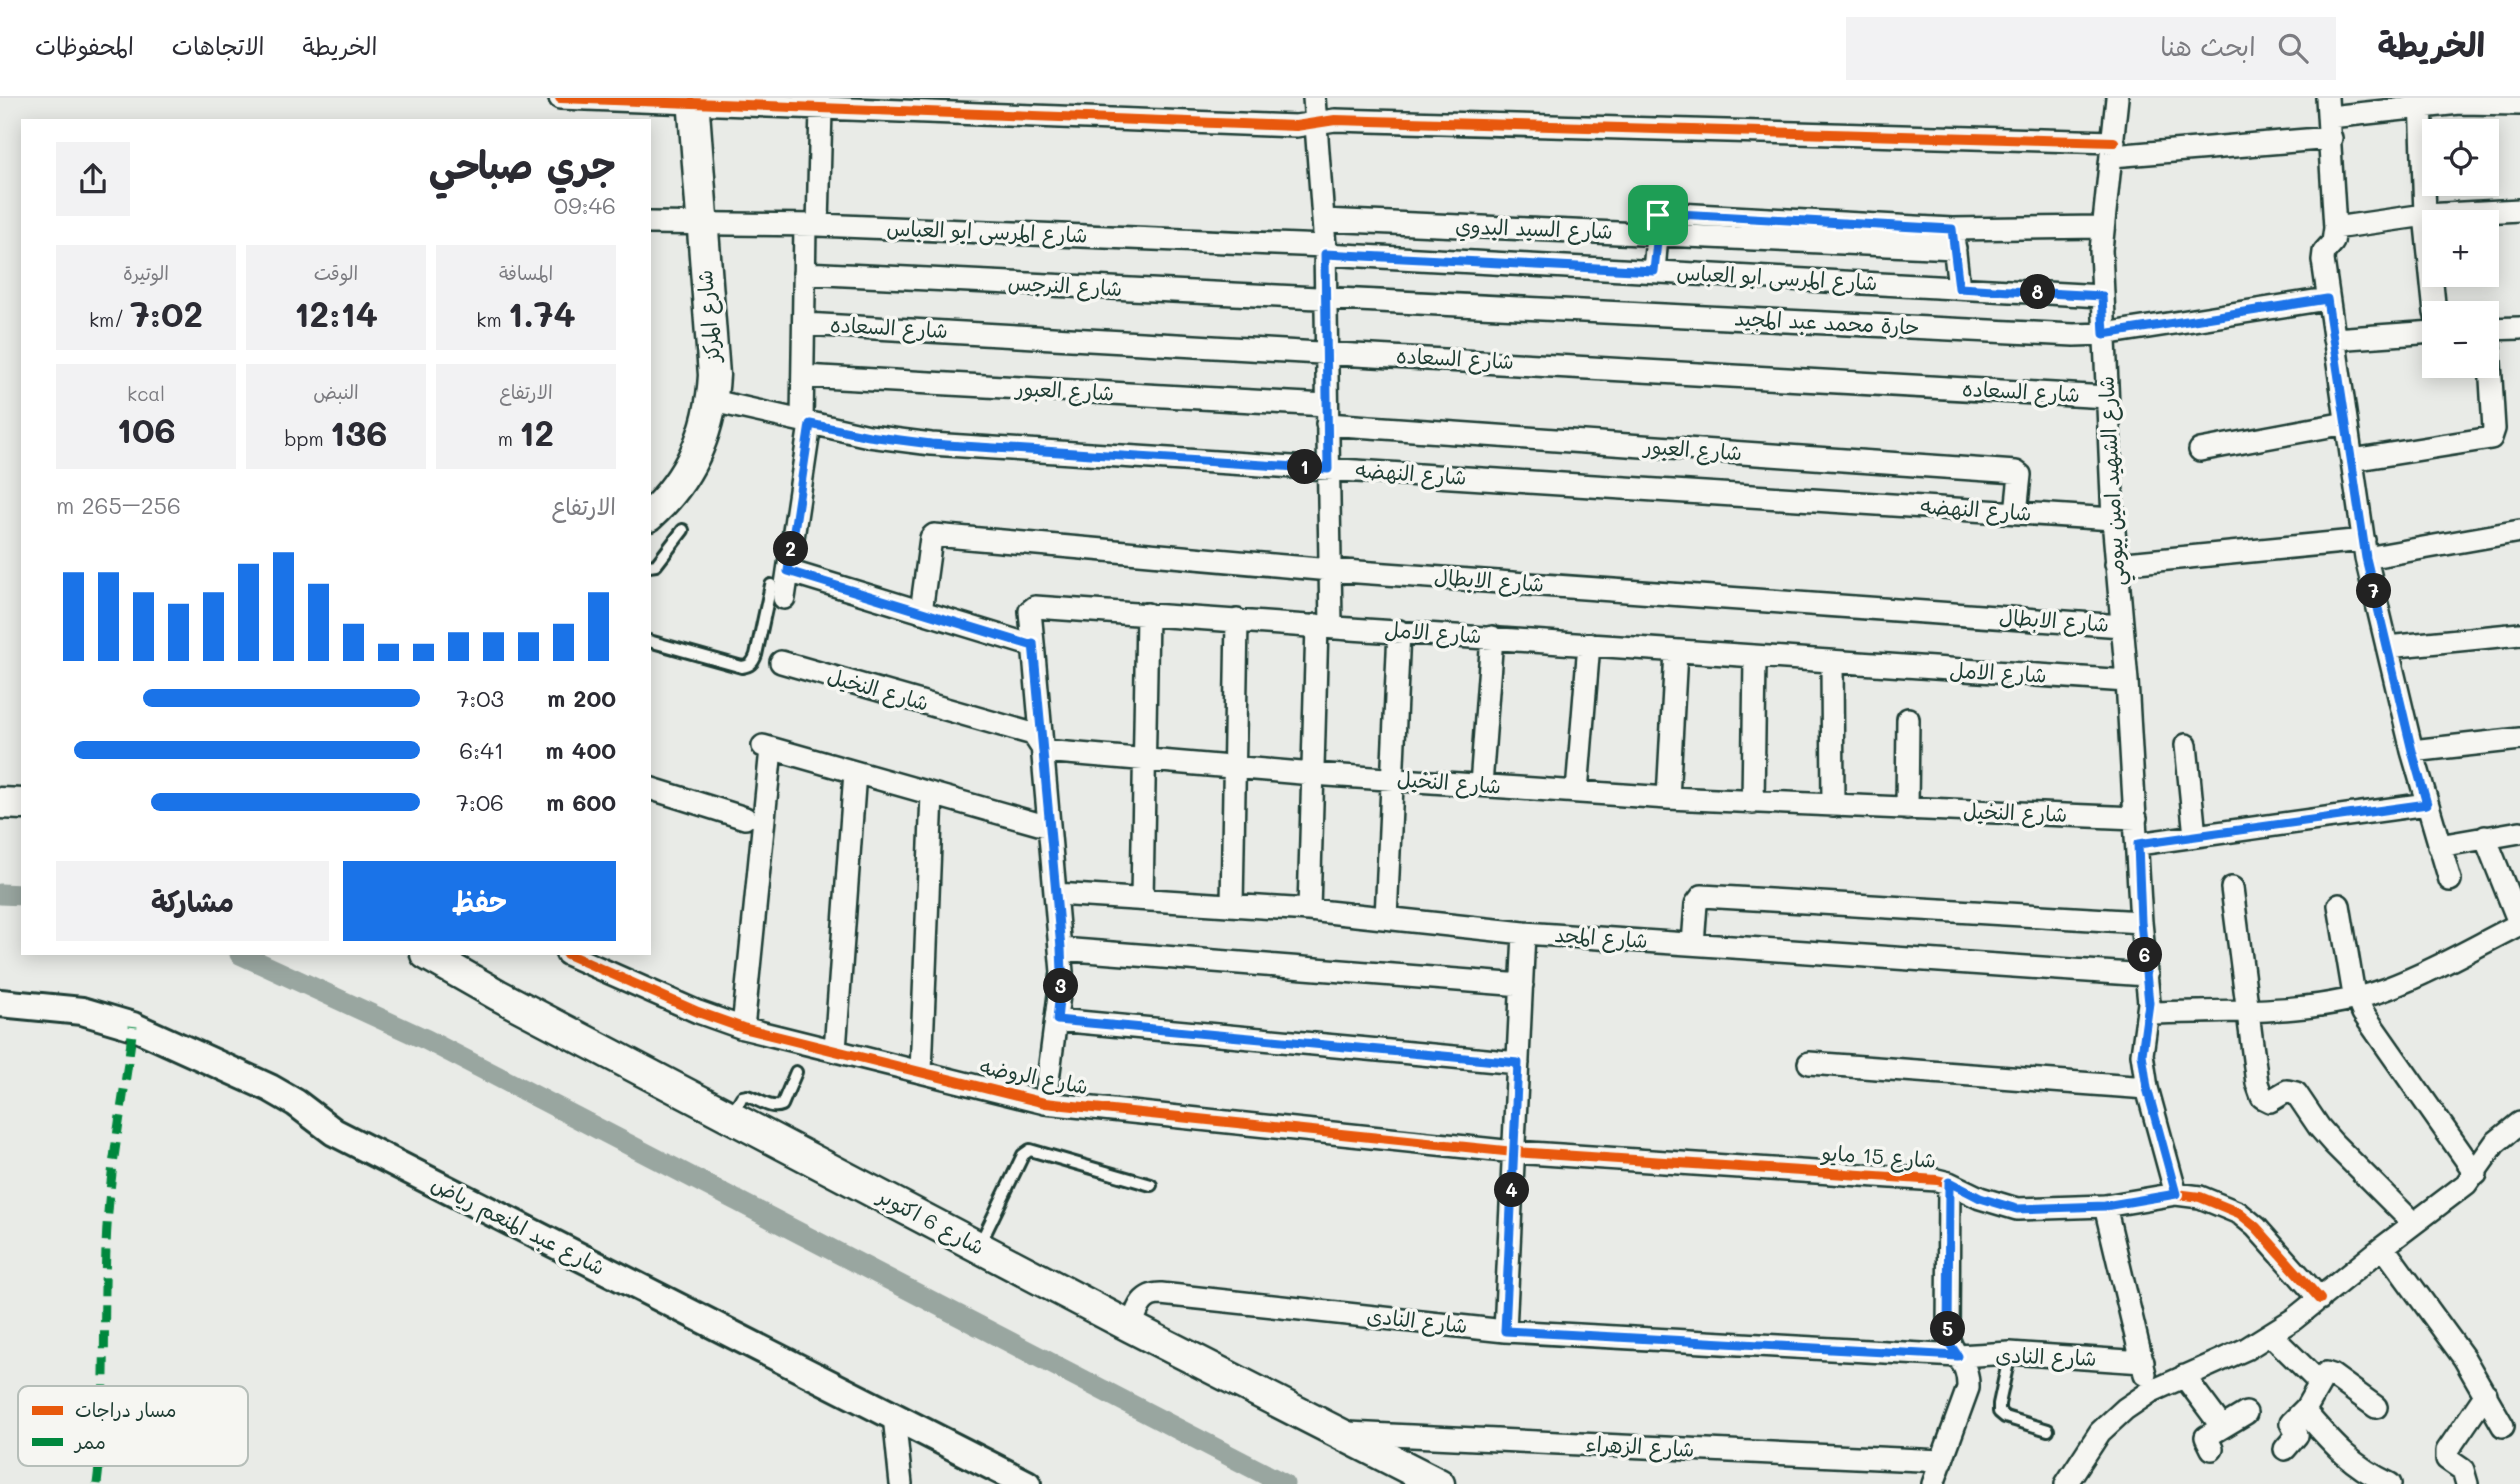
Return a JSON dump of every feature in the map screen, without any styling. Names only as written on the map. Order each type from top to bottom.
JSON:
[{"type":"main road","name":"شارع المركز","points":[[651,514],[681,480],[696,455],[712,401],[714,375],[693,100]]},
{"type":"main road","points":[[0,803],[21,804]]},
{"type":"main road","name":"شارع 6 اكتوبر","points":[[430,955],[465,964],[731,1117],[1131,1327],[1439,1484]]},
{"type":"street","points":[[560,98],[693,100],[821,109],[956,106],[1296,126],[1335,120],[2113,149],[2421,103],[2520,104]]},
{"type":"street","points":[[1309,910],[1313,774],[1330,570],[1325,250],[1314,98]]},
{"type":"street","name":"شارع الشهيد امين بيومي","points":[[2117,98],[2102,228],[2102,296],[2113,519],[2147,975],[2148,1013],[2142,1054],[2147,1088],[2176,1194]]},
{"type":"street","points":[[2421,103],[2425,210]]},
{"type":"street","points":[[777,592],[788,571],[806,422],[803,376],[804,273],[812,225],[821,109]]},
{"type":"street","points":[[2329,118],[2335,228],[2333,242],[2323,256],[2327,299],[2365,549],[2412,751],[2450,880]]},
{"type":"street","points":[[2499,211],[2520,210]]},
{"type":"street","points":[[1654,271],[1660,213],[1953,238],[2102,228]]},
{"type":"street","points":[[2335,228],[2422,215]]},
{"type":"street","name":"شارع السيد البدوي","points":[[1323,220],[1657,235]]},
{"type":"street","name":"شارع المرسى ابو العباس","points":[[651,223],[812,225],[1325,250],[2102,296]]},
{"type":"street","points":[[1953,238],[1959,288]]},
{"type":"street","name":"شارع النرجس","points":[[804,273],[1325,299]]},
{"type":"street","name":"حارة محمد عبد المجيد","points":[[1325,299],[2074,335],[2104,334],[2327,299]]},
{"type":"street","name":"شارع السعاده","points":[[803,324],[2107,397]]},
{"type":"street","points":[[2499,329],[2520,328]]},
{"type":"street","points":[[2334,340],[2422,333]]},
{"type":"street","name":"شارع العبور","points":[[803,376],[1327,415],[2016,472],[2020,475],[2016,513]]},
{"type":"street","points":[[2352,460],[2491,438],[2494,429],[2490,378]]},
{"type":"street","name":"شارع النهضه","points":[[712,401],[869,436],[931,444],[2113,519]]},
{"type":"street","points":[[2200,450],[2346,422]]},
{"type":"street","points":[[2116,564],[2365,549],[2520,531]]},
{"type":"street","name":"شارع الابطال","points":[[921,612],[931,538],[934,535],[1330,570],[2122,626]]},
{"type":"street","points":[[788,571],[1030,645],[1033,643],[1062,972],[1045,1103]]},
{"type":"street","name":"شارع الامل","points":[[1033,643],[1030,613],[1033,607],[1492,637],[1755,658],[2127,681]]},
{"type":"street","points":[[1142,899],[1147,614]]},
{"type":"street","points":[[1233,905],[1237,621]]},
{"type":"street","points":[[1386,918],[1399,631]]},
{"type":"street","points":[[2387,648],[2520,634]]},
{"type":"street","points":[[1481,785],[1492,637]]},
{"type":"street","points":[[1577,791],[1589,645]]},
{"type":"street","points":[[1668,798],[1676,652]]},
{"type":"street","points":[[1753,803],[1755,658]]},
{"type":"street","name":"شارع النخيل","points":[[781,662],[1032,734],[1044,751],[1313,774],[1668,798],[2136,818]]},
{"type":"street","points":[[1832,663],[1833,806]]},
{"type":"street","points":[[1907,810],[1908,719]]},
{"type":"street","points":[[2412,751],[2520,739]]},
{"type":"street","points":[[2186,745],[2195,836]]},
{"type":"street","points":[[743,1028],[767,748],[1049,827]]},
{"type":"street","points":[[835,1050],[855,772]]},
{"type":"street","points":[[651,789],[745,818]]},
{"type":"street","points":[[921,1072],[932,794]]},
{"type":"street","points":[[2138,844],[2427,804]]},
{"type":"street","points":[[2440,846],[2520,832]]},
{"type":"street","points":[[2148,1013],[2314,1005],[2356,998],[2415,977],[2520,924],[2485,837]]},
{"type":"street","points":[[2232,888],[2256,1083],[2262,1097],[2270,1101],[2287,1091],[2296,1093],[2333,1143],[2413,1223]]},
{"type":"street","name":"شارع المجد","points":[[1056,894],[1309,910],[1524,933],[2147,975]]},
{"type":"street","points":[[1693,944],[1696,904],[1702,896],[2141,922]]},
{"type":"street","points":[[2339,905],[2356,998],[2363,1013],[2476,1174]]},
{"type":"street","points":[[1505,1331],[1524,933]]},
{"type":"street","points":[[1061,948],[1522,985]]},
{"type":"street","name":"شارع الروضه","points":[[569,955],[698,1012],[743,1028],[1045,1103],[1514,1152]]},
{"type":"street","name":"شارع عبد المنعم رياض","points":[[0,1003],[57,1007],[106,1017],[133,1026],[257,1082],[296,1103],[334,1132],[1019,1482]]},
{"type":"street","points":[[1057,1020],[1518,1063]]},
{"type":"street","points":[[1809,1063],[2147,1088]]},
{"type":"street","points":[[2066,1484],[2101,1432],[2125,1409],[2150,1392],[2225,1359],[2271,1335],[2466,1184],[2476,1174],[2495,1143],[2520,1123]]},
{"type":"street","name":"شارع 15 مايو","points":[[1514,1152],[1937,1180],[1949,1182],[1980,1198],[2017,1209],[2105,1206],[2189,1194],[2239,1213],[2256,1227],[2320,1299]]},
{"type":"street","points":[[1933,1484],[1968,1388],[1969,1377],[1965,1365],[1949,1343],[1948,1335],[1949,1182]]},
{"type":"street","points":[[2105,1206],[2150,1392]]},
{"type":"street","points":[[2383,1247],[2464,1358],[2503,1426]]},
{"type":"street","name":"شارع النادى","points":[[1131,1327],[1139,1305],[1154,1294],[1505,1331],[1958,1356],[2010,1353],[2143,1362]]},
{"type":"street","points":[[2271,1335],[2320,1383]]},
{"type":"street","points":[[2285,1450],[2297,1435],[2291,1423],[2304,1411],[2329,1373],[2376,1407]]},
{"type":"street","points":[[2185,1376],[2222,1427]]},
{"type":"street","points":[[2467,1484],[2466,1474],[2449,1462],[2447,1451],[2486,1394]]},
{"type":"street","points":[[2304,1411],[2359,1476],[2390,1484]]},
{"type":"street","points":[[2212,1449],[2205,1438],[2246,1413]]},
{"type":"street","points":[[894,1416],[901,1484]]},
{"type":"street","name":"شارع الزهراء","points":[[1339,1433],[1942,1461]]},
{"type":"lane","points":[[651,566],[656,565],[683,530]]},
{"type":"lane","points":[[651,642],[741,667],[748,666],[754,662],[777,592]]},
{"type":"lane","points":[[731,1117],[742,1097],[747,1096],[770,1106],[782,1105],[796,1072]]},
{"type":"lane","points":[[978,1247],[1023,1155],[1030,1150],[1151,1185]]},
{"type":"lane","points":[[2010,1353],[1999,1412],[2005,1417],[2048,1430]]},
{"type":"waterway","points":[[0,894],[21,895]]},
{"type":"waterway","points":[[242,955],[427,1040],[1284,1484]]},
{"type":"marked path","points":[[103,1386],[107,1221],[133,1026]]},
{"type":"marked path","points":[[97,1484],[99,1466]]},
{"type":"cycle path","points":[[560,98],[1296,126],[1335,120],[2114,142]]},
{"type":"cycle path","points":[[569,955],[698,1012],[743,1028],[1045,1103],[1514,1152],[1937,1180],[1980,1198],[2017,1209],[2105,1206],[2176,1194],[2200,1197],[2239,1213],[2256,1227],[2320,1299]]},
{"type":"route","points":[[1658,215],[1952,229],[1959,288],[2102,296],[2104,334],[2327,299],[2366,558],[2427,804],[2138,844],[2141,922],[2149,1003],[2142,1054],[2147,1088],[2176,1194],[2105,1206],[2017,1209],[1980,1198],[1949,1182],[1948,1335],[1949,1343],[1958,1356],[1505,1331],[1518,1063],[1057,1020],[1062,972],[1061,948],[1033,643],[1030,645],[788,571],[810,424],[869,436],[931,444],[1328,469],[1325,254],[1654,271],[1658,215]]}]
